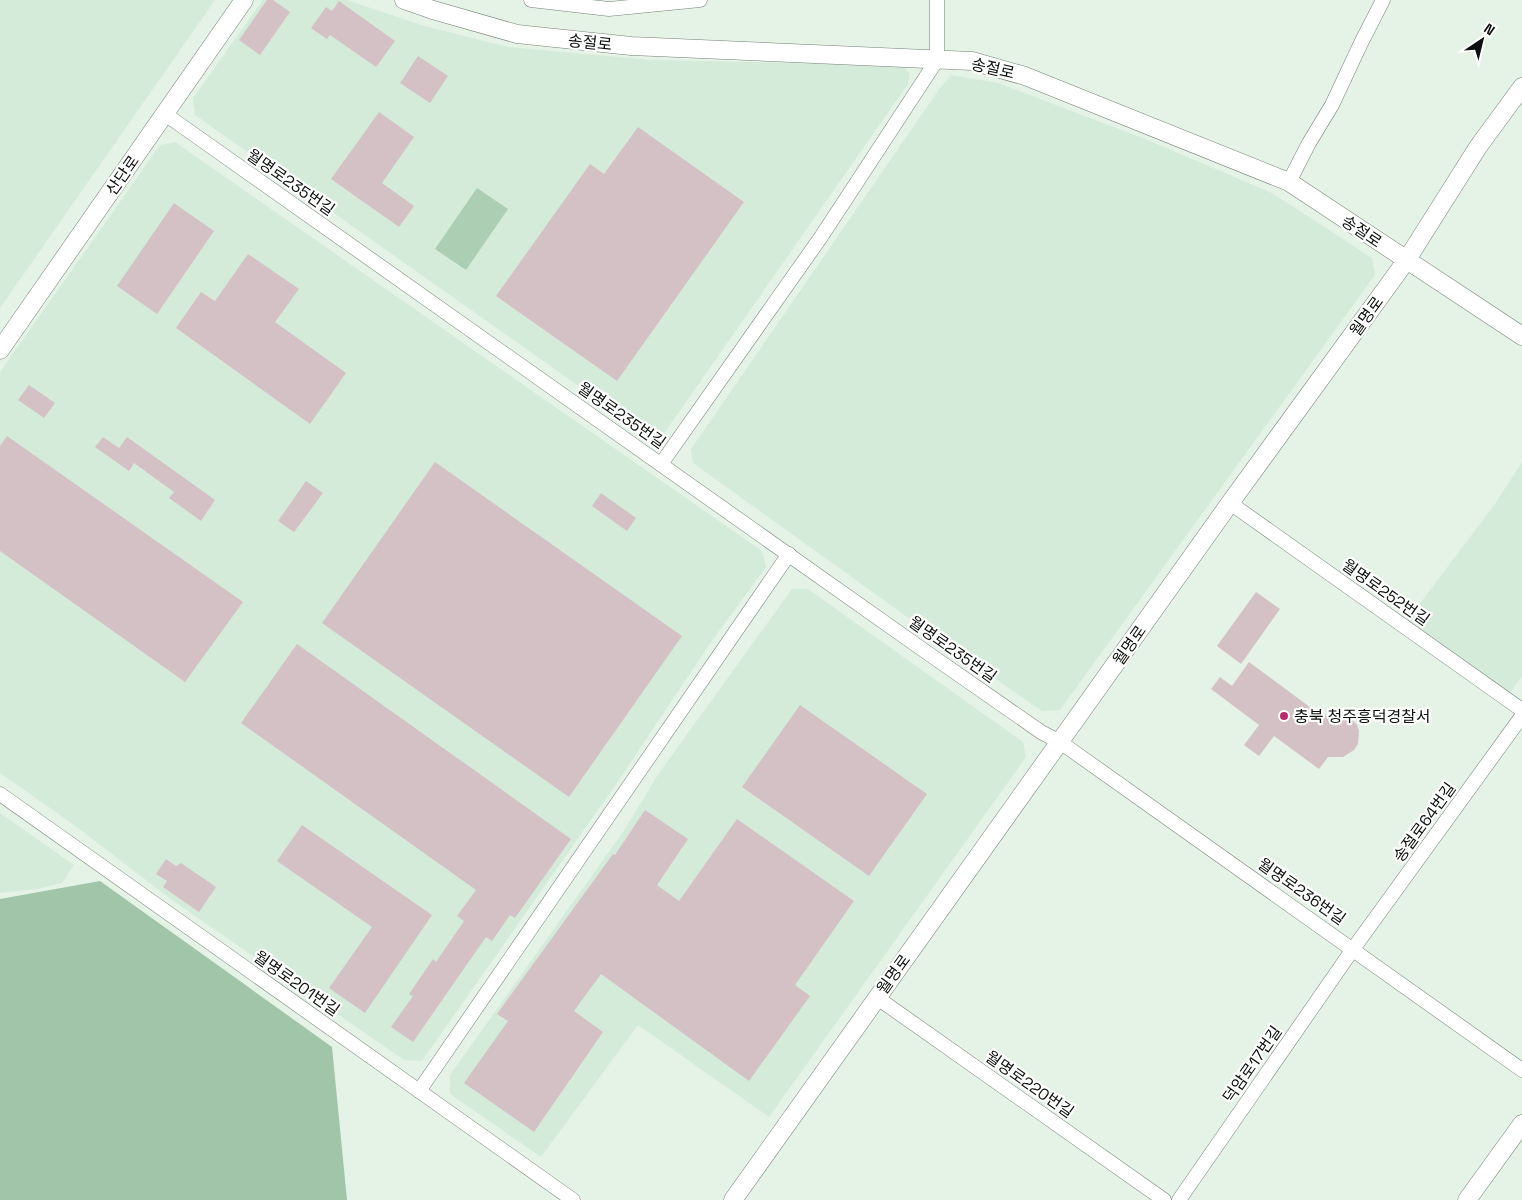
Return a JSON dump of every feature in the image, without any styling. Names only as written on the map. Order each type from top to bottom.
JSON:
[{"type":"street","name":"산단로","points":[[0,350],[244,0]]},
{"type":"street","name":"송절로","points":[[404,0],[517,34],[631,46],[972,62],[1025,76],[1288,182],[1522,336]]},
{"type":"street","points":[[531,0],[609,9],[700,0]]},
{"type":"street","points":[[660,464],[821,237],[937,60],[937,0]]},
{"type":"street","points":[[1288,182],[1332,105],[1383,0]]},
{"type":"street","name":"월명로","points":[[732,1200],[1230,503],[1406,261],[1478,147],[1522,87]]},
{"type":"street","name":"월명로235번길","points":[[165,114],[1033,727],[1060,742]]},
{"type":"street","name":"월명로252번길","points":[[1230,503],[1522,710]]},
{"type":"street","points":[[419,1090],[788,554]]},
{"type":"street","name":"송절로64번길","points":[[1354,949],[1522,716]]},
{"type":"street","name":"월명로236번길","points":[[1060,742],[1522,1070]]},
{"type":"street","name":"월명로201번길","points":[[0,794],[573,1200]]},
{"type":"street","name":"덕암로17번길","points":[[1179,1200],[1354,949]]},
{"type":"street","name":"월명로220번길","points":[[876,998],[1164,1200]]},
{"type":"street","points":[[1467,1200],[1522,1124]]},
{"type":"shaded area","points":[[0,0],[215,0],[0,308]]},
{"type":"shaded area","points":[[263,0],[347,0],[421,25],[508,47],[651,60],[895,65],[904,67],[910,74],[908,84],[665,432],[648,435],[195,115],[193,98]]},
{"type":"shaded area","points":[[951,75],[998,83],[1150,141],[1272,193],[1372,258],[1375,275],[1060,710],[1042,711],[928,632],[693,463],[691,449],[940,88]]},
{"type":"shaded area","points":[[175,142],[762,551],[766,567],[709,645],[619,780],[422,1061],[404,1060],[172,900],[70,822],[0,773],[0,372],[160,145]]},
{"type":"shaded area","points":[[477,188],[508,209],[466,270],[435,249]]},
{"type":"shaded area","points":[[1522,462],[1522,676],[1507,697],[1406,622],[1495,504]]},
{"type":"shaded area","points":[[792,589],[808,589],[1023,742],[1026,757],[769,1117],[638,1025],[541,1157],[450,1094],[450,1075],[623,832],[659,773]]},
{"type":"shaded area","points":[[0,813],[74,865],[62,883],[37,889],[0,893]]},
{"type":"green space","points":[[100,881],[332,1047],[347,1200],[0,1200],[0,899]]},
{"type":"building","points":[[267,0],[273,0],[290,12],[260,55],[239,40]]},
{"type":"building","points":[[339,1],[395,41],[376,67],[330,35],[327,39],[311,28],[326,7],[332,11]]},
{"type":"building","points":[[418,56],[448,76],[430,103],[400,83]]},
{"type":"building","points":[[379,112],[414,137],[382,183],[414,206],[399,227],[331,179]]},
{"type":"building","points":[[638,127],[744,202],[617,381],[496,296],[590,164],[604,174]]},
{"type":"building","points":[[174,203],[214,231],[157,314],[117,286]]},
{"type":"building","points":[[248,254],[299,289],[275,322],[346,373],[310,424],[176,328],[201,292],[215,301]]},
{"type":"building","points":[[29,385],[55,403],[44,418],[18,400]]},
{"type":"building","points":[[7,436],[243,602],[185,682],[0,551],[0,446]]},
{"type":"building","points":[[103,437],[119,448],[127,437],[215,500],[201,521],[169,498],[174,492],[134,463],[129,471],[95,447]]},
{"type":"building","points":[[435,462],[682,636],[569,797],[322,623]]},
{"type":"building","points":[[306,481],[323,493],[294,532],[278,521]]},
{"type":"building","points":[[601,493],[636,518],[627,531],[592,506]]},
{"type":"building","points":[[1256,592],[1280,609],[1241,664],[1217,646]]},
{"type":"building","points":[[297,644],[571,839],[515,918],[510,915],[492,941],[486,937],[413,1042],[391,1027],[413,996],[409,994],[433,959],[436,962],[464,921],[457,916],[476,890],[241,723]]},
{"type":"building","name":"충북 청주흥덕경찰서","points":[[1249,662],[1322,716],[1336,712],[1349,715],[1359,731],[1358,744],[1354,750],[1343,757],[1328,757],[1319,769],[1274,736],[1259,756],[1244,745],[1259,725],[1211,689],[1220,677],[1232,686]]},
{"type":"building","points":[[800,705],[927,794],[869,876],[742,787]]},
{"type":"building","points":[[645,810],[688,839],[657,885],[679,901],[737,819],[854,901],[795,985],[810,996],[749,1081],[601,974],[574,1011],[603,1032],[534,1132],[464,1083],[508,1021],[497,1014],[613,854],[615,855]]},
{"type":"building","points":[[302,825],[432,915],[365,1013],[329,988],[372,927],[277,861]]},
{"type":"building","points":[[166,859],[176,866],[181,863],[216,887],[199,912],[163,887],[167,881],[156,874]]},
{"type":"place","name":"충북 청주흥덕경찰서","points":[[1284,716]]}]
